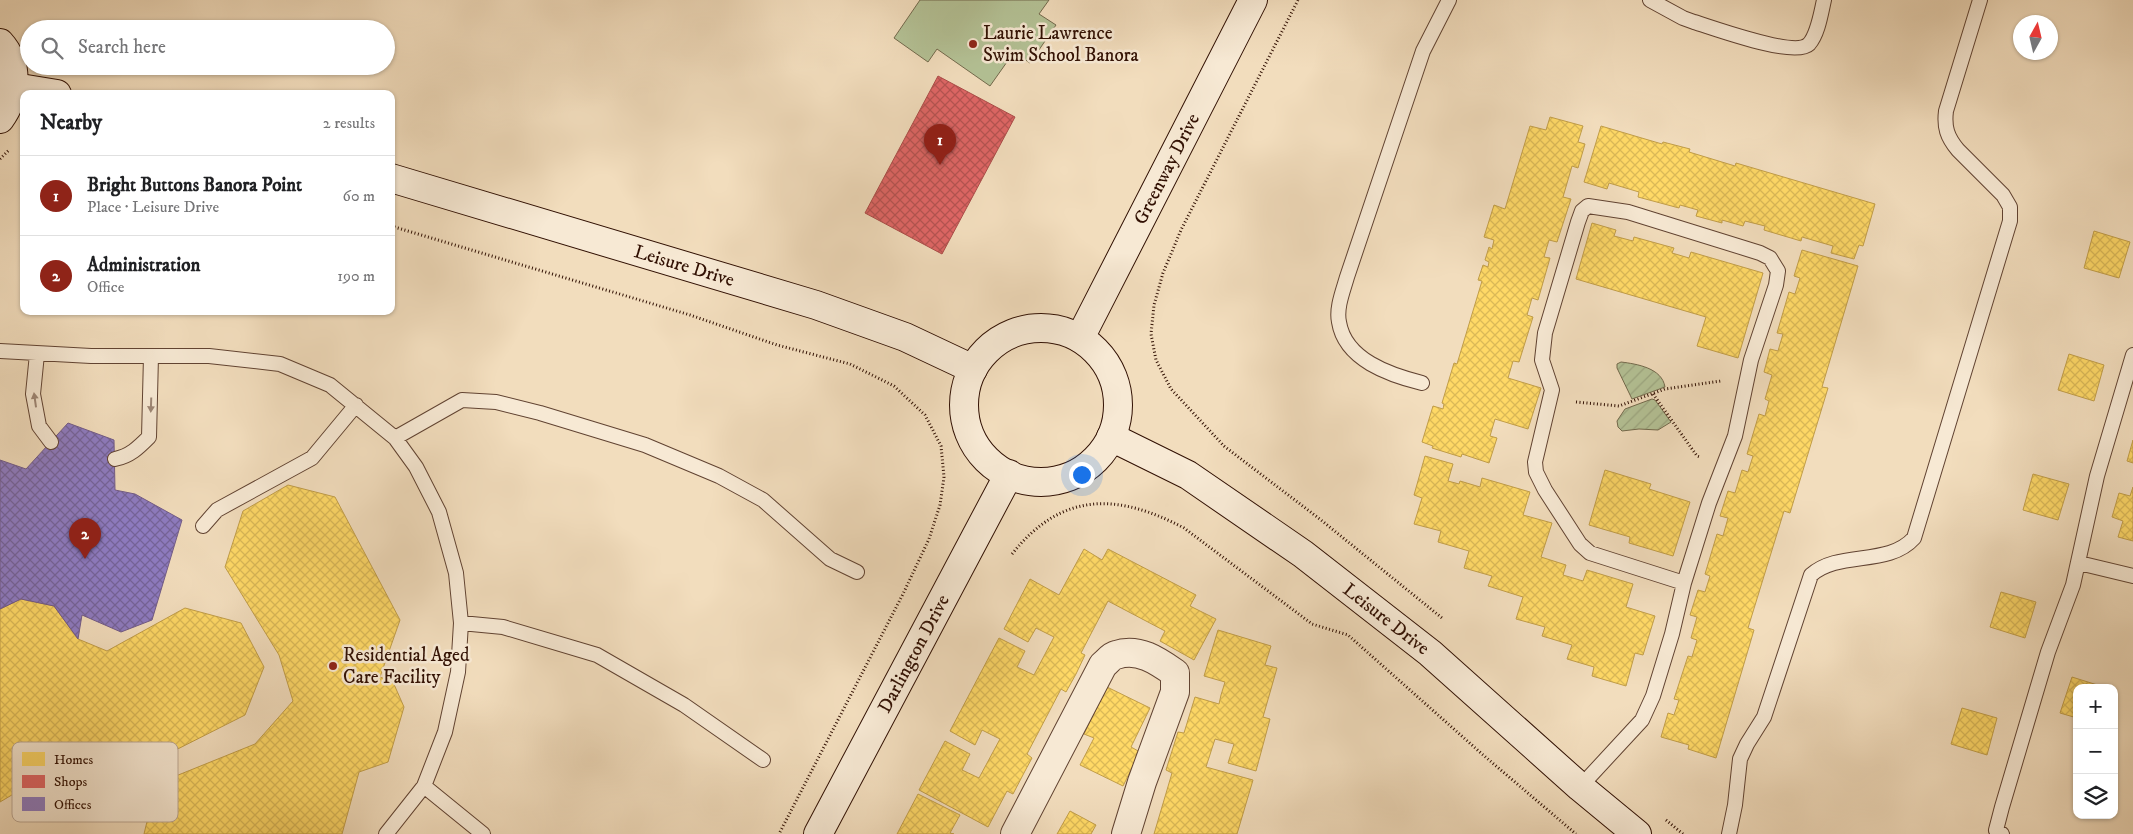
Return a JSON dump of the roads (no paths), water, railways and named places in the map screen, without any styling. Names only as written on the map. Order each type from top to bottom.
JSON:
[{"type":"street","name":"Greenway Drive","points":[[1080,338],[1253,0]]},
{"type":"street","points":[[0,43],[13,67],[14,87],[8,108],[0,119]]},
{"type":"street","points":[[14,87],[32,90]]},
{"type":"street","name":"Leisure Drive","points":[[395,179],[816,305],[905,337],[973,369]]},
{"type":"street","points":[[1041,328],[1061,330],[1080,338],[1095,350],[1107,365],[1115,382],[1118,401],[1117,419],[1111,437],[1101,454],[1086,467],[1068,477],[1048,481],[1028,480],[1009,474],[991,464],[968,429],[964,409],[966,388],[973,369],[985,352],[1001,339],[1020,330],[1041,328]]},
{"type":"street","name":"Leisure Drive","points":[[1111,437],[1188,475],[1303,554],[1430,654],[1580,787],[1637,834]]},
{"type":"street","name":"Darlington Drive","points":[[818,834],[1009,474]]},
{"type":"street","points":[[1015,834],[1103,665],[1114,655],[1137,652],[1162,663],[1175,674],[1175,692],[1142,782],[1126,834]]},
{"type":"lane","points":[[1422,383],[1392,376],[1359,356],[1349,345],[1341,329],[1339,314],[1348,277],[1423,50],[1449,0]]},
{"type":"lane","points":[[1650,0],[1694,22],[1764,43],[1795,49],[1804,47],[1810,42],[1824,0]]},
{"type":"lane","points":[[1729,834],[1735,805],[1740,759],[1764,717],[1809,578],[1814,572],[1831,564],[1899,550],[1914,538],[2010,221],[2010,207],[2003,195],[1958,150],[1947,134],[1945,127],[1946,111],[1980,0]]},
{"type":"lane","points":[[1580,787],[1618,748],[1647,712],[1672,634],[1684,583],[1709,503],[1739,422],[1746,382],[1777,280],[1776,266],[1770,258],[1683,228],[1628,212],[1590,205],[1582,211],[1578,222],[1560,278],[1542,350],[1542,365],[1552,390],[1535,456],[1536,472],[1559,513],[1580,544],[1594,556],[1684,583]]},
{"type":"lane","points":[[0,351],[37,354],[209,356],[280,364],[330,385],[395,438],[416,467],[439,512],[456,573],[461,622],[458,672],[446,732],[424,786],[386,834]]},
{"type":"lane","points":[[37,354],[33,394],[39,426],[51,442]]},
{"type":"lane","points":[[2002,834],[1996,830],[2002,807],[2048,652],[2073,585],[2097,476],[2133,355]]},
{"type":"lane","points":[[115,459],[125,457],[149,438],[151,356]]},
{"type":"lane","points":[[395,438],[462,400],[496,402],[540,413],[645,445],[718,476],[763,500],[830,559],[857,572]]},
{"type":"lane","points":[[203,526],[217,510],[312,458],[356,405]]},
{"type":"lane","points":[[2079,563],[2133,576]]},
{"type":"lane","points":[[461,622],[504,627],[597,655],[684,705],[763,760]]},
{"type":"lane","points":[[424,786],[483,834]]},
{"type":"place","name":"Laurie Lawrence Swim School Banora","points":[[973,44]]},
{"type":"place","name":"Bright Buttons Banora Point","points":[[940,165]]},
{"type":"place","name":"Administration","points":[[85,559]]},
{"type":"place","name":"Residential Aged Care Facility","points":[[333,666]]}]
